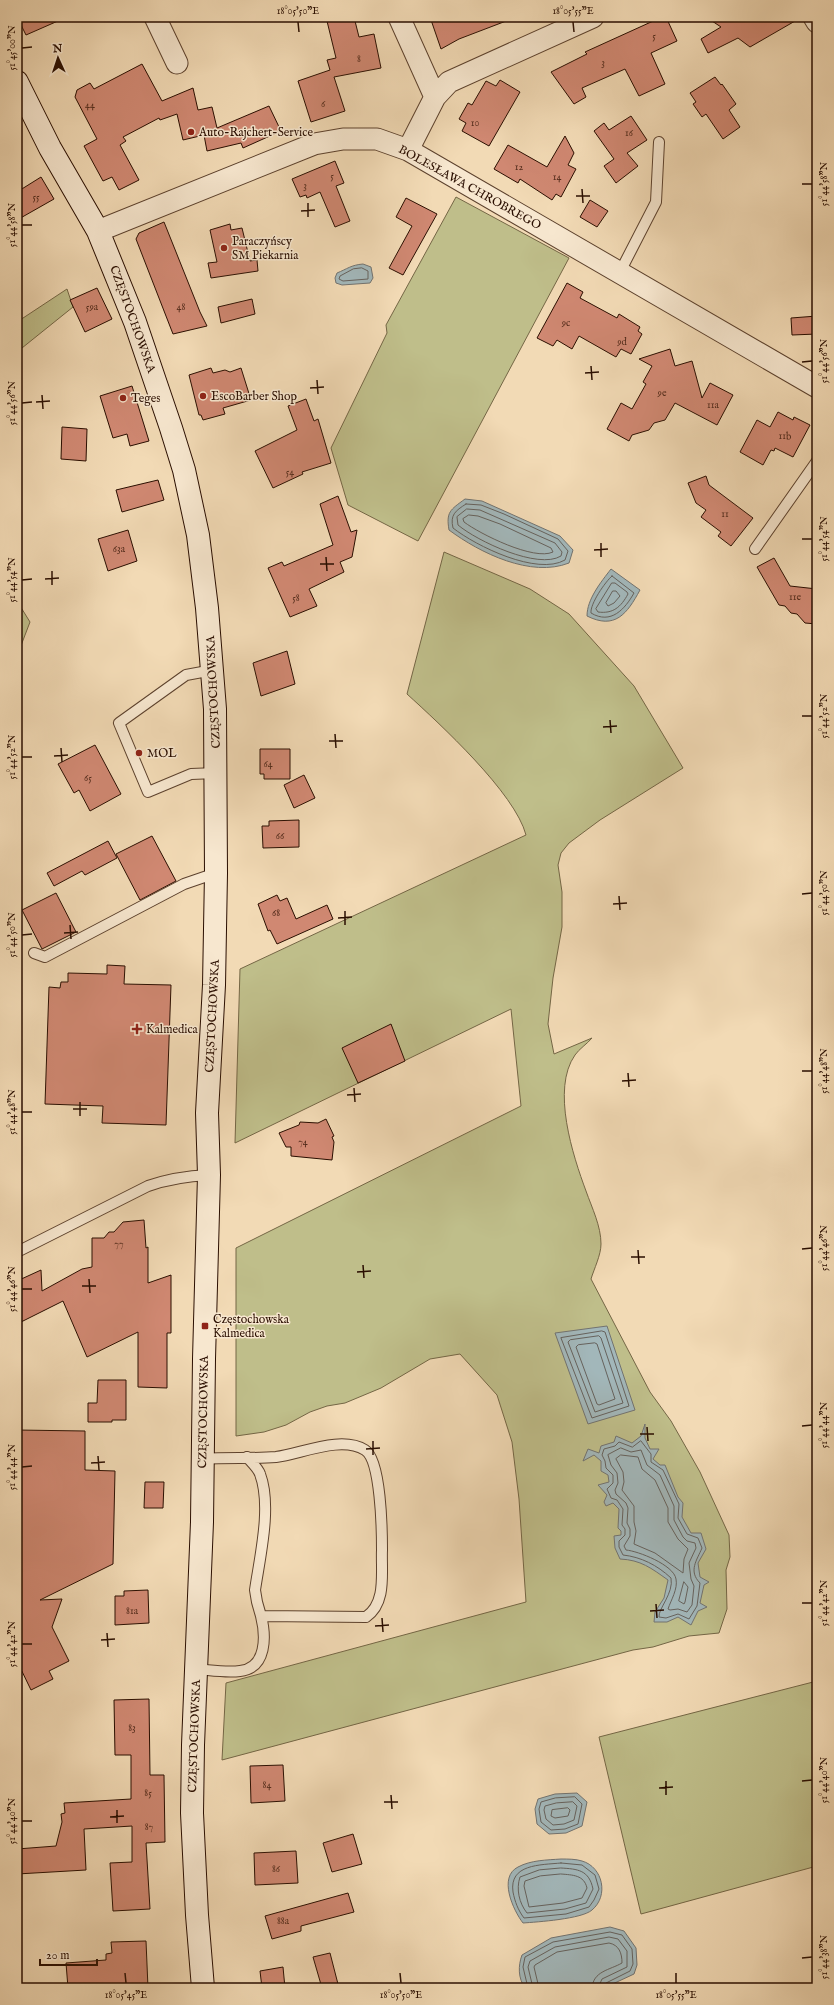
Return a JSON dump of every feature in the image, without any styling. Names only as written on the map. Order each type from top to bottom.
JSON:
[{"type":"main road","name":"CZĘSTOCHOWSKA","points":[[17,82],[50,148],[98,231],[116,271],[143,344],[184,470],[202,562],[213,670],[216,773],[214,985],[208,1113],[202,1522],[192,1813],[196,1900],[203,1988]]},
{"type":"street","points":[[155,17],[177,63]]},
{"type":"street","points":[[399,17],[435,97]]},
{"type":"street","points":[[408,150],[435,97],[449,82],[593,17]]},
{"type":"street","points":[[814,17],[817,22]]},
{"type":"street","name":"BOLESŁAWA CHROBREGO","points":[[98,231],[314,144],[344,139],[377,140],[408,150],[817,387]]},
{"type":"lane","points":[[620,272],[656,202],[659,142]]},
{"type":"lane","points":[[755,549],[817,461]]},
{"type":"lane","points":[[213,670],[186,675],[120,723],[148,792],[191,774],[216,773]]},
{"type":"lane","points":[[34,953],[45,957],[184,884],[216,873]]},
{"type":"lane","points":[[17,1252],[148,1186],[166,1180],[187,1176],[208,1175]]},
{"type":"lane","points":[[203,1459],[277,1456],[320,1447],[350,1444],[366,1450],[373,1462],[377,1478],[382,1527],[380,1601],[374,1612],[366,1616],[261,1616]]},
{"type":"lane","points":[[196,1670],[238,1672],[251,1668],[259,1659],[262,1652],[264,1626],[255,1590],[265,1513],[264,1491],[260,1473],[246,1457]]},
{"type":"shaded area","points":[[456,197],[569,258],[418,541],[348,505],[331,448],[387,333],[386,325]]},
{"type":"shaded area","points":[[67,289],[73,307],[17,352],[17,322]]},
{"type":"shaded area","points":[[444,552],[530,589],[569,614],[634,686],[683,768],[600,820],[569,843],[561,853],[558,865],[562,892],[562,927],[553,978],[548,1024],[554,1054],[592,1038],[575,1055],[568,1069],[565,1086],[565,1104],[570,1142],[596,1217],[601,1237],[600,1253],[591,1279],[650,1392],[671,1421],[700,1472],[729,1535],[730,1557],[726,1570],[727,1609],[719,1633],[689,1636],[653,1647],[633,1650],[222,1760],[226,1683],[526,1602],[519,1499],[512,1442],[497,1395],[460,1354],[430,1359],[381,1388],[345,1403],[327,1406],[310,1412],[286,1425],[264,1432],[236,1436],[236,1248],[521,1106],[511,1009],[235,1143],[240,969],[526,835],[519,818],[507,799],[492,780],[475,760],[407,694]]},
{"type":"shaded area","points":[[17,601],[30,622],[17,656]]},
{"type":"shaded area","points":[[817,1681],[817,1866],[641,1914],[599,1737]]},
{"type":"water","points":[[363,264],[371,267],[373,278],[370,283],[342,285],[336,283],[335,278],[337,273],[352,266]]},
{"type":"water","points":[[465,499],[482,501],[560,536],[573,550],[569,563],[554,567],[523,565],[506,561],[491,555],[461,539],[449,530],[448,519],[450,512]]},
{"type":"water","points":[[611,569],[640,590],[630,606],[619,617],[613,620],[597,620],[587,616],[589,603],[595,591]]},
{"type":"water","points":[[607,1326],[635,1410],[588,1424],[555,1333]]},
{"type":"water","points":[[645,1424],[645,1438],[650,1449],[659,1449],[653,1459],[660,1465],[665,1465],[678,1497],[683,1503],[682,1517],[691,1533],[701,1533],[706,1549],[698,1563],[700,1577],[709,1582],[704,1585],[700,1603],[707,1607],[698,1611],[691,1625],[678,1617],[667,1622],[654,1622],[655,1612],[664,1598],[668,1580],[651,1568],[640,1563],[620,1559],[615,1548],[614,1536],[621,1535],[621,1531],[618,1528],[619,1509],[613,1503],[606,1506],[604,1502],[607,1495],[598,1485],[609,1482],[608,1475],[601,1471],[601,1461],[594,1455],[583,1461],[588,1449],[599,1453],[601,1446],[614,1442],[616,1436],[632,1443],[641,1436]]},
{"type":"water","points":[[577,1793],[587,1802],[582,1826],[566,1833],[549,1834],[537,1824],[535,1809],[538,1799],[555,1794]]},
{"type":"water","points":[[575,1859],[582,1861],[595,1869],[599,1875],[602,1890],[601,1897],[597,1904],[592,1910],[579,1916],[559,1920],[523,1923],[515,1910],[509,1894],[509,1878],[512,1872],[518,1867],[528,1863]]},
{"type":"water","points":[[610,1927],[624,1931],[636,1948],[637,1965],[634,1974],[604,1988],[525,1988],[519,1972],[522,1955],[551,1938]]},
{"type":"building","points":[[17,17],[67,17],[26,35]]},
{"type":"building","points":[[326,17],[354,17],[359,37],[374,34],[381,68],[334,77],[345,111],[311,122],[298,81],[330,70],[327,60],[336,58]]},
{"type":"building","points":[[430,17],[514,18],[459,39],[441,49]]},
{"type":"building","points":[[662,17],[666,17],[677,41],[651,53],[665,84],[639,96],[625,69],[582,88],[586,97],[574,104],[551,72],[587,54],[585,52]]},
{"type":"building","points":[[706,17],[802,17],[750,47],[738,38],[708,53],[701,39],[721,27]]},
{"type":"building","points":[[142,64],[162,101],[193,88],[198,110],[212,107],[217,128],[269,106],[281,131],[243,148],[241,143],[207,151],[204,135],[183,140],[177,114],[160,120],[159,118],[123,137],[126,141],[120,145],[139,180],[119,190],[112,177],[103,181],[84,146],[97,139],[75,97],[77,90],[90,83],[94,89]]},
{"type":"building","points":[[715,77],[721,85],[722,84],[736,104],[729,110],[740,127],[723,139],[706,114],[702,117],[693,104],[696,102],[690,93]]},
{"type":"building","points":[[500,80],[520,92],[489,146],[462,131],[466,123],[459,119],[468,103],[472,105],[486,81],[496,86]]},
{"type":"building","points":[[631,116],[647,140],[627,153],[638,166],[616,183],[604,166],[614,159],[594,131],[604,123],[609,130]]},
{"type":"building","points":[[565,136],[574,153],[568,165],[576,169],[561,197],[556,194],[552,200],[520,179],[518,183],[494,169],[508,145],[547,167]]},
{"type":"building","points":[[335,161],[344,183],[336,186],[350,221],[335,227],[320,192],[307,198],[306,195],[300,197],[292,179]]},
{"type":"building","points":[[41,177],[54,199],[17,220],[17,192]]},
{"type":"building","points":[[406,198],[437,214],[403,275],[389,268],[412,226],[396,217]]},
{"type":"building","points":[[590,200],[608,211],[597,227],[580,217]]},
{"type":"building","points":[[164,222],[207,326],[173,334],[136,239],[139,233]]},
{"type":"building","points":[[230,224],[231,230],[242,228],[250,261],[257,260],[258,271],[211,278],[208,263],[217,262],[210,230]]},
{"type":"building","points":[[567,283],[583,292],[580,298],[617,318],[619,314],[640,327],[638,331],[642,334],[631,354],[621,349],[616,357],[579,336],[572,349],[557,340],[553,346],[537,338]]},
{"type":"building","points":[[97,288],[112,319],[85,332],[70,300]]},
{"type":"building","points":[[252,299],[255,314],[221,323],[218,307]]},
{"type":"building","points":[[817,316],[817,334],[792,335],[791,318]]},
{"type":"building","points":[[670,349],[675,366],[692,361],[702,398],[710,383],[733,395],[717,425],[675,403],[665,420],[654,423],[649,430],[632,435],[629,441],[607,429],[621,403],[632,409],[646,384],[643,382],[652,366],[639,359]]},
{"type":"building","points":[[211,368],[213,373],[225,370],[230,372],[241,368],[251,400],[223,408],[225,414],[203,420],[201,415],[199,415],[189,375]]},
{"type":"building","points":[[132,386],[149,441],[130,446],[127,434],[113,438],[100,396]]},
{"type":"building","points":[[306,399],[314,421],[318,419],[331,463],[302,472],[303,474],[273,488],[255,451],[297,430],[288,406]]},
{"type":"building","points":[[778,412],[793,420],[794,417],[810,425],[793,457],[775,448],[774,451],[771,450],[763,465],[740,452],[757,420],[770,427]]},
{"type":"building","points":[[62,427],[87,429],[86,461],[61,459]]},
{"type":"building","points":[[706,476],[709,485],[753,518],[731,546],[718,536],[721,532],[701,517],[706,510],[696,503],[688,483]]},
{"type":"building","points":[[158,480],[164,500],[122,512],[116,490]]},
{"type":"building","points":[[338,496],[351,532],[357,530],[352,557],[340,562],[344,572],[309,589],[317,606],[290,617],[268,568],[282,562],[284,566],[333,545],[320,504]]},
{"type":"building","points":[[128,530],[137,561],[108,571],[98,539]]},
{"type":"building","points":[[774,558],[790,586],[817,589],[817,624],[805,623],[797,614],[791,613],[785,606],[779,605],[757,567]]},
{"type":"building","points":[[287,651],[295,684],[261,696],[253,663]]},
{"type":"building","points":[[95,745],[121,794],[90,811],[79,790],[74,793],[58,764]]},
{"type":"building","points":[[260,749],[290,749],[290,779],[264,779],[264,774],[260,774]]},
{"type":"building","points":[[304,775],[315,798],[294,808],[284,785]]},
{"type":"building","points":[[299,820],[299,847],[263,848],[262,826],[269,826],[269,821]]},
{"type":"building","points":[[152,836],[176,881],[140,900],[116,854]]},
{"type":"building","points":[[108,841],[117,858],[85,875],[82,871],[54,886],[47,873]]},
{"type":"building","points":[[56,893],[76,932],[42,949],[22,910]]},
{"type":"building","points":[[277,895],[280,901],[287,898],[296,919],[327,905],[333,919],[277,944],[270,930],[268,931],[258,904]]},
{"type":"building","name":"Kalmedica","points":[[107,965],[125,966],[124,984],[171,985],[166,1125],[102,1123],[103,1106],[45,1104],[49,987],[60,988],[61,982],[68,982],[68,973],[107,974]]},
{"type":"building","points":[[391,1024],[405,1061],[358,1083],[342,1048]]},
{"type":"building","points":[[326,1119],[334,1136],[332,1137],[334,1142],[332,1160],[291,1156],[291,1147],[286,1147],[279,1133],[299,1125],[300,1122],[318,1123]]},
{"type":"building","points":[[144,1220],[146,1248],[148,1247],[148,1283],[171,1275],[171,1333],[167,1333],[167,1388],[138,1387],[138,1332],[87,1357],[63,1301],[17,1324],[17,1281],[41,1270],[42,1291],[82,1269],[92,1267],[92,1238],[104,1238],[109,1232],[114,1232],[123,1222]]},
{"type":"building","points":[[98,1380],[126,1380],[126,1420],[112,1420],[112,1422],[88,1422],[88,1403],[97,1403]]},
{"type":"building","points":[[17,1430],[85,1431],[85,1470],[115,1471],[113,1564],[40,1600],[62,1599],[52,1627],[69,1661],[49,1671],[53,1679],[31,1690],[17,1661]]},
{"type":"building","points":[[145,1482],[164,1482],[163,1508],[144,1508]]},
{"type":"building","points":[[148,1590],[149,1623],[115,1625],[115,1596],[124,1596],[124,1591]]},
{"type":"building","points":[[149,1699],[150,1775],[164,1775],[165,1842],[146,1843],[150,1909],[113,1911],[110,1863],[132,1862],[132,1826],[84,1829],[86,1870],[17,1874],[17,1849],[56,1846],[62,1822],[61,1814],[65,1813],[64,1803],[131,1799],[131,1755],[115,1755],[114,1700]]},
{"type":"building","points":[[283,1765],[285,1801],[251,1803],[250,1766]]},
{"type":"building","points":[[353,1834],[362,1864],[332,1872],[323,1843]]},
{"type":"building","points":[[296,1851],[298,1883],[255,1885],[254,1853]]},
{"type":"building","points":[[348,1893],[354,1912],[301,1926],[301,1931],[272,1939],[265,1916]]},
{"type":"building","points":[[146,1941],[148,1988],[68,1988],[66,1963],[106,1960],[106,1954],[112,1953],[111,1942]]},
{"type":"building","points":[[330,1953],[339,1988],[322,1988],[313,1957]]},
{"type":"building","points":[[283,1967],[285,1988],[262,1988],[260,1971]]},
{"type":"place","name":"Auto-Rajchert-Service","points":[[191,132]]},
{"type":"place","name":"Paraczyńscy SM Piekarnia","points":[[224,248]]},
{"type":"place","name":"EscoBarber Shop","points":[[203,396]]},
{"type":"place","name":"Teges","points":[[123,398]]},
{"type":"place","name":"MOL","points":[[139,753]]},
{"type":"place","name":"Kalmedica","points":[[137,1029]]},
{"type":"place","name":"Częstochowska Kalmedica","points":[[205,1326]]}]
